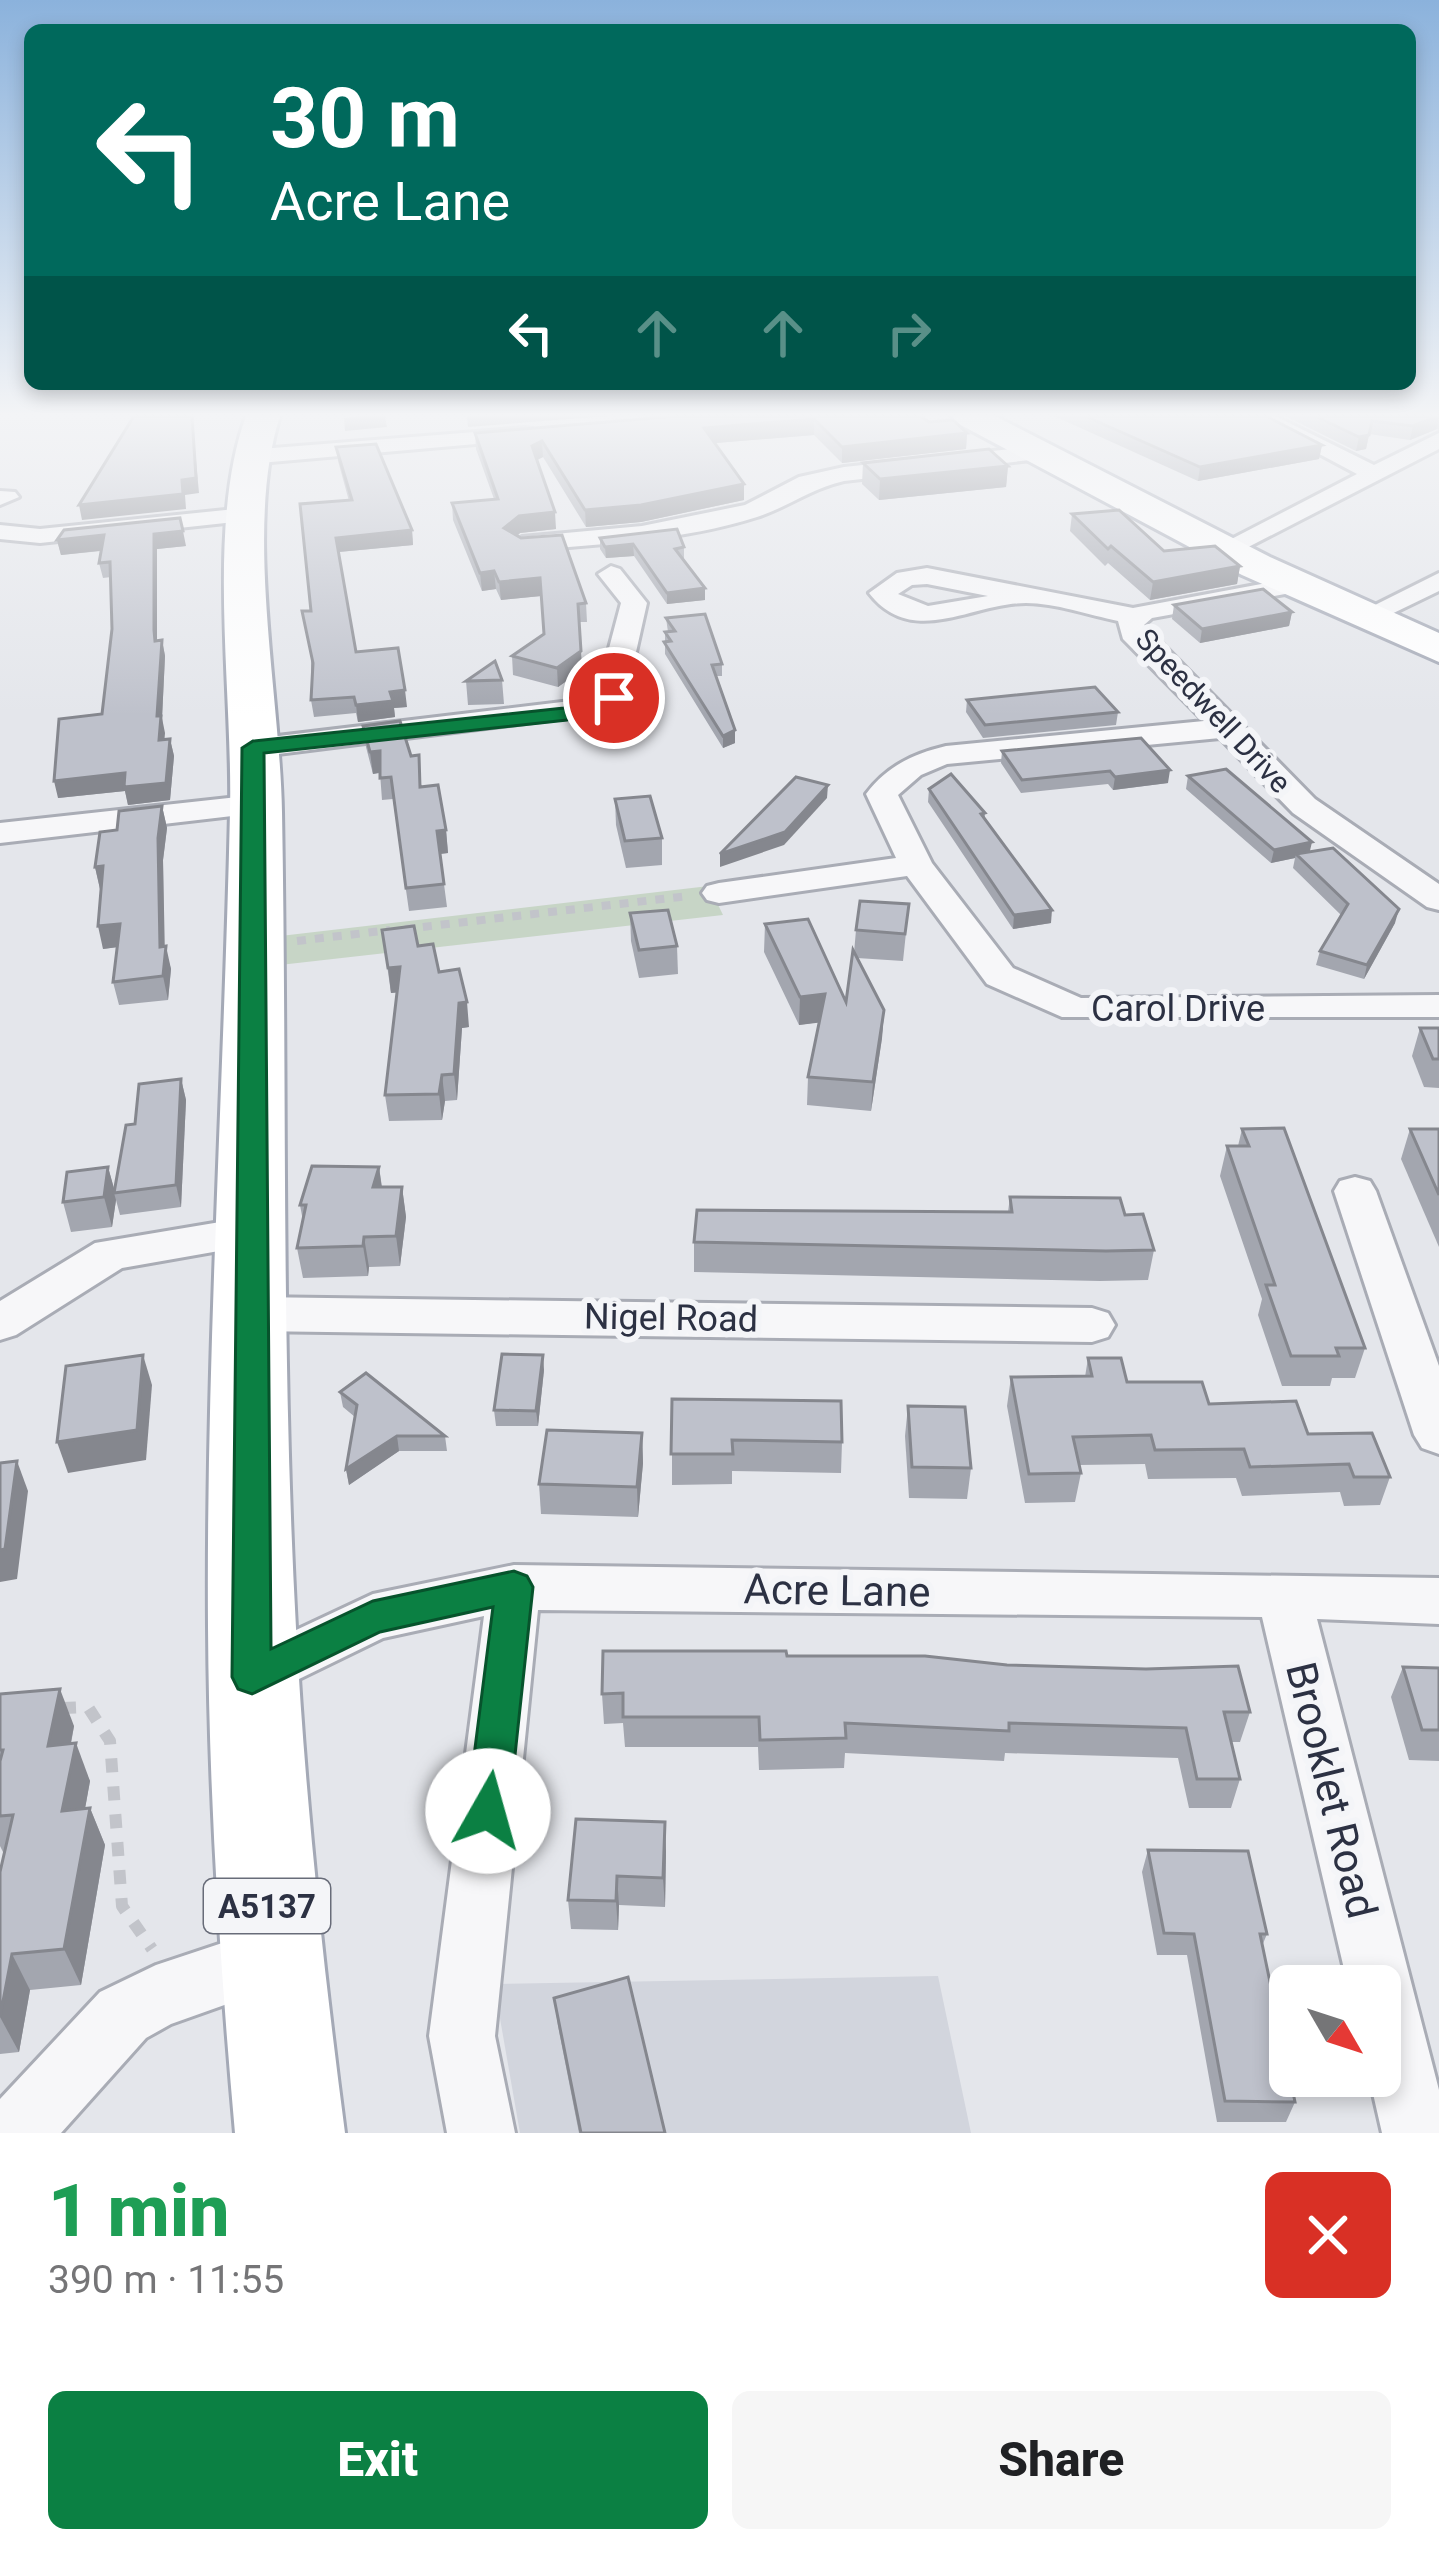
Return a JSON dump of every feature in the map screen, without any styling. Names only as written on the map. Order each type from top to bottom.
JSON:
[{"type":"main road","name":"A5137","points":[[252,516],[252,1677],[225,1974],[290,2133]]},
{"type":"main road","points":[[1159,516],[1439,649]]},
{"type":"street","points":[[0,532],[40,536],[99,516]]},
{"type":"street","points":[[522,544],[642,533],[729,516]]},
{"type":"street","points":[[1227,551],[1297,516]]},
{"type":"street","points":[[0,832],[596,707],[628,685],[622,652],[634,603],[615,579],[580,591]]},
{"type":"street","points":[[1366,616],[1439,581]]},
{"type":"street","name":"Speedwell Drive","points":[[1298,585],[1133,616],[1133,633],[1304,806],[1439,900]]},
{"type":"street","points":[[1021,596],[1133,616]]},
{"type":"street","name":"Carol Drive","points":[[1229,728],[946,755],[919,762],[897,776],[882,794],[916,865],[1000,976],[1075,1009],[1439,1006]]},
{"type":"street","points":[[719,892],[916,865]]},
{"type":"street","points":[[1355,1191],[1439,1436]]},
{"type":"street","points":[[0,1323],[111,1254],[250,1232]]},
{"type":"street","name":"Nigel Road","points":[[250,1314],[1093,1325]]},
{"type":"street","points":[[481,2133],[462,2036],[514,1587]]},
{"type":"street","name":"Acre Lane","points":[[252,1677],[373,1617],[514,1587],[1283,1595],[1439,1601]]},
{"type":"street","name":"Brooklet Road","points":[[1283,1595],[1375,1965]]},
{"type":"street","points":[[15,2133],[123,2015],[225,1974]]},
{"type":"street","name":"Brooklet Road","points":[[1401,2072],[1416,2133]]},
{"type":"path","points":[[254,946],[719,892]]},
{"type":"path","points":[[53,1708],[88,1707],[110,1741],[122,1906],[225,1974]]},
{"type":"shaded area","points":[[938,1976],[971,2133],[520,2133],[494,1984]]},
{"type":"green space","points":[[709,886],[723,915],[262,967],[263,938]]},
{"type":"building","points":[[301,516],[406,516],[412,530],[336,538],[356,652],[398,648],[405,690],[390,692],[393,701],[356,705],[354,697],[311,700],[313,663],[302,611],[311,611]]},
{"type":"building","points":[[457,516],[523,516],[504,528],[521,538],[562,535],[586,603],[578,604],[581,651],[557,668],[512,656],[544,634],[540,578],[499,582],[494,571],[480,573]]},
{"type":"building","points":[[1074,516],[1125,516],[1164,551],[1215,546],[1240,566],[1153,582],[1111,546],[1108,549]]},
{"type":"building","points":[[180,518],[183,531],[154,534],[154,630],[155,641],[162,640],[157,716],[161,716],[159,740],[170,739],[166,783],[124,787],[125,773],[54,781],[59,719],[102,714],[112,629],[110,562],[99,563],[104,535],[57,540],[64,530]]},
{"type":"building","points":[[677,529],[684,547],[675,549],[705,588],[667,593],[633,544],[605,547],[600,538]]},
{"type":"building","points":[[1263,589],[1292,612],[1202,629],[1174,605]]},
{"type":"building","points":[[705,614],[722,664],[712,665],[735,730],[723,736],[664,642],[671,641],[665,632],[675,631],[666,618]]},
{"type":"building","points":[[495,661],[502,680],[466,681]]},
{"type":"building","points":[[1095,687],[1118,712],[985,725],[967,700]]},
{"type":"building","points":[[400,721],[411,756],[419,755],[420,787],[438,785],[446,830],[437,831],[444,884],[406,888],[391,777],[380,778],[380,751],[370,752],[363,726]]},
{"type":"building","points":[[1141,738],[1170,770],[1022,780],[1002,751]]},
{"type":"building","points":[[1226,769],[1312,842],[1274,850],[1188,776]]},
{"type":"building","points":[[951,774],[985,813],[981,814],[1052,910],[1014,915],[929,789]]},
{"type":"building","points":[[796,777],[828,785],[785,832],[720,854]]},
{"type":"building","points":[[650,796],[662,838],[625,841],[615,799]]},
{"type":"building","points":[[162,806],[158,838],[160,947],[166,946],[163,976],[113,982],[120,924],[98,926],[103,866],[95,867],[100,832],[117,830],[119,811]]},
{"type":"building","points":[[1333,848],[1399,909],[1367,965],[1320,951],[1348,904],[1296,854]]},
{"type":"building","points":[[860,901],[909,904],[905,934],[856,930]]},
{"type":"building","points":[[668,910],[677,946],[639,950],[630,913]]},
{"type":"building","points":[[808,919],[846,1002],[853,950],[884,1010],[873,1082],[808,1077],[825,994],[800,997],[765,924]]},
{"type":"building","points":[[414,926],[418,946],[433,944],[439,972],[459,969],[467,1002],[459,1003],[454,1074],[442,1075],[439,1094],[385,1095],[400,967],[388,968],[382,930]]},
{"type":"building","points":[[1420,1028],[1439,1028],[1439,1059],[1433,1059]]},
{"type":"building","points":[[181,1079],[176,1185],[114,1193],[126,1125],[135,1124],[139,1084]]},
{"type":"building","points":[[1284,1128],[1365,1348],[1336,1348],[1339,1356],[1291,1356],[1266,1285],[1275,1285],[1227,1146],[1249,1146],[1242,1129]]},
{"type":"building","points":[[1410,1129],[1439,1129],[1439,1195]]},
{"type":"building","points":[[312,1166],[379,1167],[373,1187],[402,1187],[396,1236],[364,1237],[363,1246],[297,1248],[306,1205],[300,1205]]},
{"type":"building","points":[[108,1167],[104,1197],[63,1202],[67,1172]]},
{"type":"building","points":[[1010,1197],[1120,1198],[1125,1215],[1143,1214],[1154,1250],[694,1242],[697,1210],[1012,1212]]},
{"type":"building","points":[[502,1354],[543,1355],[536,1411],[494,1410]]},
{"type":"building","points":[[143,1355],[137,1430],[57,1442],[66,1366]]},
{"type":"building","points":[[1088,1358],[1121,1358],[1127,1382],[1202,1382],[1209,1404],[1296,1401],[1308,1434],[1372,1433],[1390,1477],[1354,1477],[1349,1464],[1250,1467],[1244,1449],[1155,1450],[1151,1435],[1073,1437],[1081,1473],[1029,1474],[1011,1377],[1092,1376]]},
{"type":"building","points":[[366,1373],[445,1436],[397,1436],[346,1469],[357,1405],[340,1392]]},
{"type":"building","points":[[672,1399],[841,1401],[842,1442],[732,1440],[733,1454],[671,1454]]},
{"type":"building","points":[[908,1406],[965,1407],[971,1468],[912,1467]]},
{"type":"building","points":[[547,1430],[642,1433],[637,1487],[539,1484]]},
{"type":"building","points":[[17,1461],[5,1549],[0,1550],[0,1463]]},
{"type":"building","points":[[603,1651],[786,1651],[787,1656],[925,1656],[1007,1665],[1146,1669],[1238,1666],[1250,1712],[1224,1712],[1240,1779],[1197,1779],[1186,1728],[1009,1723],[1009,1731],[845,1723],[846,1738],[760,1740],[759,1717],[623,1717],[623,1693],[602,1694]]},
{"type":"building","points":[[1403,1667],[1439,1668],[1439,1730],[1422,1730]]},
{"type":"building","points":[[60,1689],[48,1746],[76,1743],[62,1811],[90,1808],[64,1949],[12,1954],[0,2017],[0,1872],[13,1815],[0,1816],[0,1694]]},
{"type":"building","points":[[576,1819],[665,1822],[663,1878],[617,1876],[616,1901],[568,1900]]},
{"type":"building","points":[[1148,1850],[1248,1851],[1267,1934],[1260,1934],[1269,1977],[1269,2097],[1294,2097],[1295,2102],[1225,2101],[1194,1934],[1164,1933]]},
{"type":"building","points":[[628,1977],[665,2133],[581,2133],[554,1998]]},
{"type":"route","points":[[488,1811],[514,1587],[373,1617],[252,1677],[253,748],[567,713],[614,698]]}]
